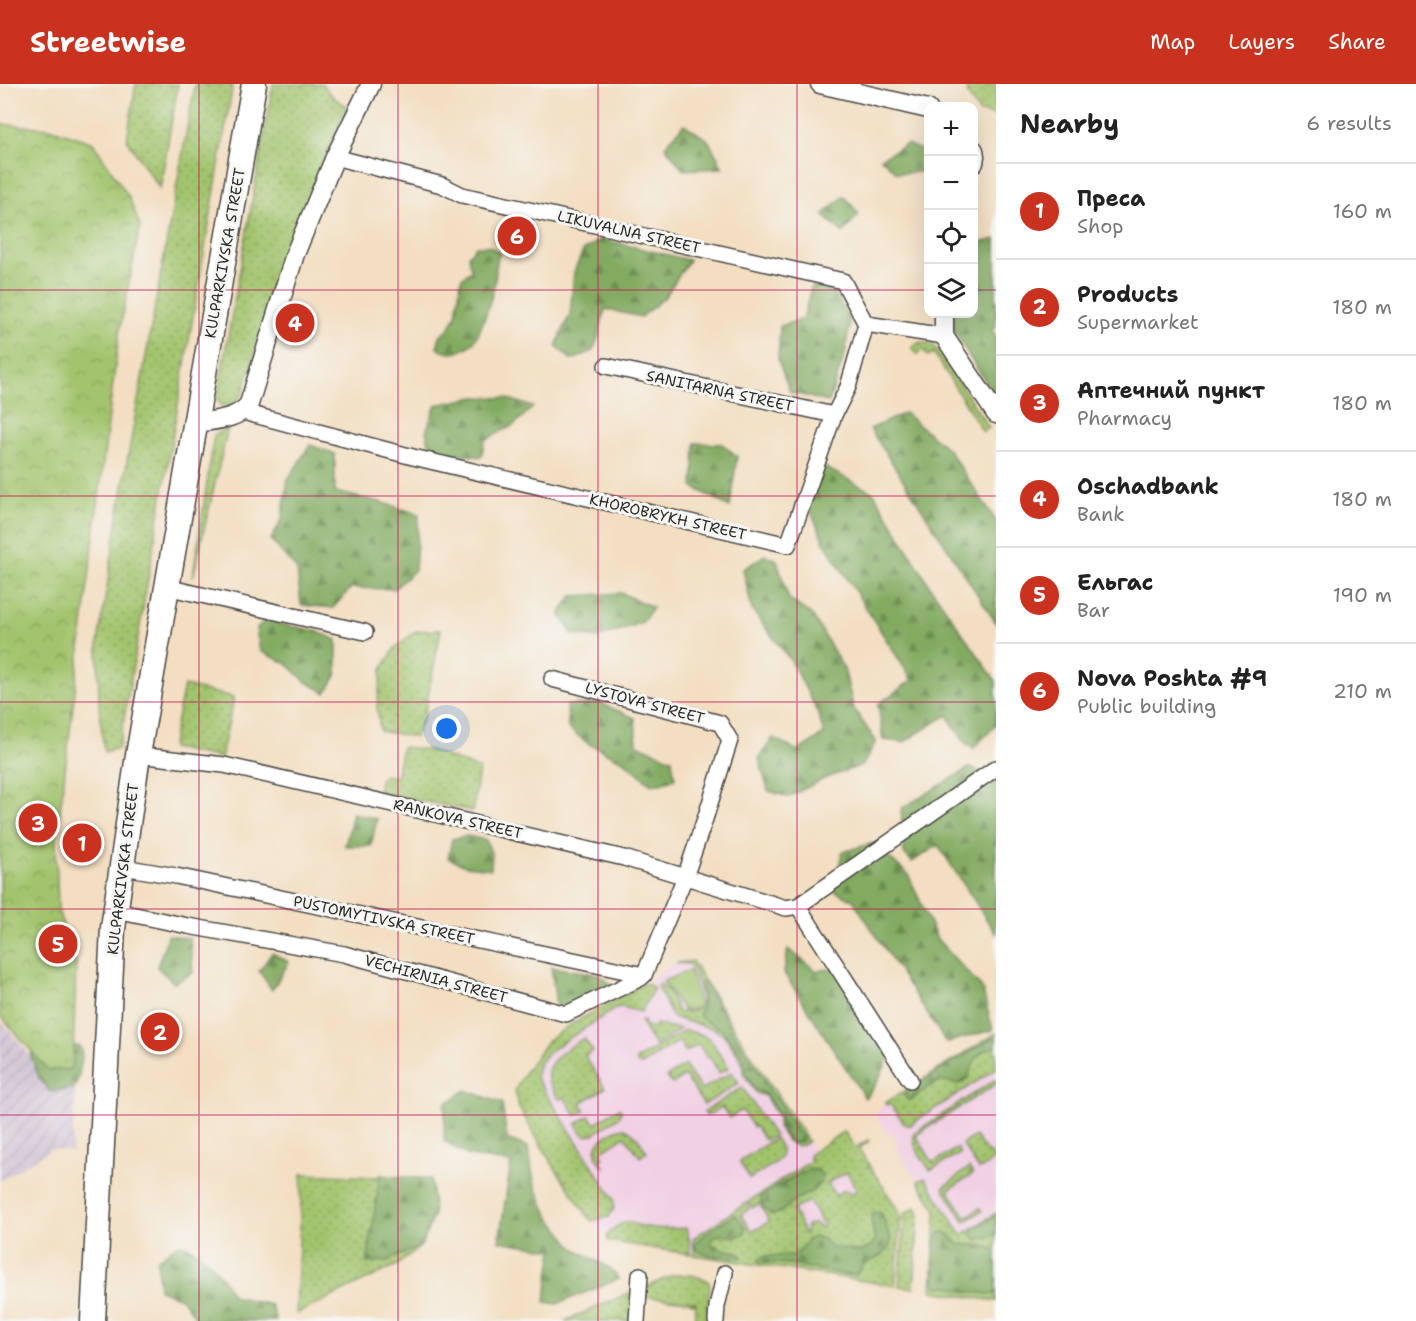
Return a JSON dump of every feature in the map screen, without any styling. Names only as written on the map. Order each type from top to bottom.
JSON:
[{"type":"main road","name":"KULPARKIVSKA STREET","points":[[93,1321],[113,928],[138,755],[166,587],[254,84]]},
{"type":"street","points":[[196,423],[233,417],[243,412],[249,404],[295,254],[334,157],[371,84]]},
{"type":"street","points":[[820,84],[924,108]]},
{"type":"street","name":"LIKUVALNA STREET","points":[[334,157],[442,185],[462,195],[843,281],[866,324]]},
{"type":"street","points":[[944,318],[944,336],[996,414]]},
{"type":"street","points":[[866,324],[944,336]]},
{"type":"street","name":"KHOROBRYKH STREET","points":[[243,412],[422,459],[788,545],[834,416],[848,387],[866,324]]},
{"type":"street","name":"SANITARNA STREET","points":[[606,366],[834,416]]},
{"type":"street","points":[[166,587],[364,632]]},
{"type":"street","name":"LYSTOVA STREET","points":[[552,679],[720,723],[729,740],[685,877]]},
{"type":"street","name":"RANKOVA STREET","points":[[138,755],[224,765],[624,858],[774,905],[786,908],[798,906]]},
{"type":"street","points":[[910,1080],[798,906],[994,772]]},
{"type":"street","name":"PUSTOMYTIVSKA STREET","points":[[123,867],[176,876],[644,975]]},
{"type":"street","points":[[644,975],[685,877]]},
{"type":"street","name":"VECHIRNIA STREET","points":[[116,911],[344,954],[566,1014],[644,975]]},
{"type":"street","points":[[716,1321],[725,1273]]},
{"type":"street","points":[[638,1321],[640,1275]]},
{"type":"shaded area","points":[[692,961],[814,1151],[844,1135],[891,1284],[611,1241],[591,1219],[523,1079],[542,1054],[635,992],[652,985],[650,979],[664,969],[678,962]]},
{"type":"shaded area","points":[[0,1020],[46,1074],[76,1075],[72,1152],[51,1149],[0,1181]]},
{"type":"shaded area","points":[[996,1033],[996,1296],[931,1290],[936,1210],[896,1148],[899,1145],[892,1133],[888,1135],[876,1113],[885,1103]]},
{"type":"green space","points":[[136,84],[178,84],[160,189],[127,140]]},
{"type":"green space","points":[[195,84],[233,84],[119,748],[104,752],[99,707],[98,643],[127,462]]},
{"type":"green space","points":[[273,84],[323,84],[333,97],[347,106],[289,244],[242,395],[225,407],[219,403],[217,398]]},
{"type":"green space","points":[[966,84],[996,84],[996,115],[980,113],[978,102],[972,102],[967,94]]},
{"type":"green space","points":[[0,124],[50,128],[93,143],[129,197],[140,227],[119,334],[56,844],[58,910],[76,964],[73,1062],[69,1069],[48,1070],[0,1015]]},
{"type":"green space","points":[[684,124],[708,140],[723,168],[683,170],[665,146]]},
{"type":"green space","points":[[907,144],[924,151],[924,172],[897,173],[881,158]]},
{"type":"green space","points":[[844,196],[859,214],[843,233],[823,215]]},
{"type":"green space","points":[[601,239],[689,260],[665,297],[641,317],[605,309],[593,351],[572,360],[556,346],[570,314],[574,272],[583,251]]},
{"type":"green space","points":[[996,239],[996,326],[992,331],[996,335],[996,398],[954,330],[952,318],[978,318],[978,243]]},
{"type":"green space","points":[[476,246],[489,246],[500,253],[492,293],[474,341],[460,351],[447,352],[437,348],[440,336],[450,327],[456,315],[461,279],[471,270],[468,256]]},
{"type":"green space","points":[[812,285],[835,292],[850,322],[845,354],[829,402],[790,392],[778,360],[780,326],[803,319]]},
{"type":"green space","points":[[920,342],[931,344],[939,352],[989,428],[983,432],[934,353],[928,356],[923,350],[917,354],[912,347]]},
{"type":"green space","points":[[476,397],[506,398],[533,407],[514,425],[485,440],[481,457],[431,451],[426,431],[436,405]]},
{"type":"green space","points":[[905,413],[949,450],[996,521],[996,623],[870,429]]},
{"type":"green space","points":[[228,428],[193,577],[214,435]]},
{"type":"green space","points":[[695,443],[722,444],[737,456],[730,507],[693,487]]},
{"type":"green space","points":[[310,445],[335,454],[335,492],[419,514],[415,570],[394,589],[351,588],[333,608],[301,605],[297,570],[271,540],[282,519],[288,479]]},
{"type":"green space","points":[[809,459],[874,493],[931,588],[996,681],[996,725],[973,749],[965,743],[947,715],[904,742],[883,740],[878,704],[912,680],[825,544],[809,507]]},
{"type":"green space","points":[[765,555],[777,560],[789,599],[813,616],[844,669],[854,709],[876,741],[863,765],[826,778],[788,797],[768,791],[759,758],[773,738],[798,751],[824,734],[818,713],[791,661],[752,610],[743,569]]},
{"type":"green space","points":[[621,593],[653,607],[643,622],[598,638],[572,634],[560,614],[572,596]]},
{"type":"green space","points":[[266,619],[314,630],[337,640],[337,674],[326,693],[306,682],[287,664],[260,651],[256,629]]},
{"type":"green space","points":[[441,630],[424,716],[415,737],[380,731],[377,706],[382,669],[395,648],[416,631]]},
{"type":"green space","points":[[184,686],[234,697],[221,758],[171,748]]},
{"type":"green space","points":[[600,703],[635,718],[637,744],[672,759],[675,779],[652,785],[625,762],[589,744],[568,728],[567,705]]},
{"type":"green space","points":[[402,747],[430,750],[479,769],[473,811],[378,792],[380,780],[384,775],[396,777]]},
{"type":"green space","points":[[969,768],[996,776],[996,934],[938,845],[912,862],[904,853],[901,809]]},
{"type":"green space","points":[[353,813],[377,819],[371,846],[345,846]]},
{"type":"green space","points":[[467,836],[486,840],[492,855],[491,869],[465,866],[448,858],[452,839]]},
{"type":"green space","points":[[872,843],[908,874],[937,939],[982,988],[993,1030],[947,1044],[853,900],[834,891],[842,852]]},
{"type":"green space","points":[[168,935],[190,938],[193,973],[174,983],[157,967]]},
{"type":"green space","points":[[788,949],[817,971],[847,966],[895,1046],[875,1086],[865,1098],[784,973]]},
{"type":"green space","points":[[272,953],[289,962],[272,990],[259,971]]},
{"type":"green space","points":[[692,961],[808,1141],[803,1145],[796,1146],[787,1141],[778,1127],[778,1117],[765,1096],[756,1093],[743,1073],[742,1061],[725,1036],[714,1029],[672,1017],[657,985],[663,986],[669,992],[678,1012],[700,1007],[700,992],[694,971],[689,964],[676,963]]},
{"type":"green space","points":[[551,967],[599,974],[618,990],[577,1009],[556,1005]]},
{"type":"green space","points":[[690,970],[700,1005],[684,1011],[663,981]]},
{"type":"green space","points":[[703,981],[731,1030],[781,1104],[796,1131],[803,1137],[803,1141],[795,1143],[789,1141],[780,1127],[780,1115],[765,1094],[754,1088],[744,1069],[744,1059],[734,1045],[723,1031],[701,1018],[699,1014],[703,998],[700,983]]},
{"type":"green space","points":[[645,983],[654,988],[641,1012],[616,1008],[554,1048],[541,1061],[537,1069],[536,1078],[614,1199],[614,1208],[609,1217],[591,1221],[553,1165],[519,1108],[515,1090],[548,1040]]},
{"type":"green space","points":[[641,1021],[644,1021],[645,1026],[655,1028],[655,1024],[680,1029],[655,1046]]},
{"type":"green space","points":[[685,1030],[710,1039],[729,1068],[719,1073],[699,1044],[686,1052],[679,1041],[642,1065],[638,1064],[636,1060]]},
{"type":"green space","points":[[996,1033],[996,1069],[910,1125],[904,1123],[890,1104],[886,1105],[885,1103]]},
{"type":"green space","points":[[35,1036],[65,1046],[76,1045],[81,1049],[81,1066],[74,1088],[50,1092],[39,1078],[31,1056]]},
{"type":"green space","points":[[996,1036],[996,1047],[983,1051],[975,1060],[967,1079],[959,1084],[939,1081],[913,1099],[907,1099],[904,1095],[909,1090]]},
{"type":"green space","points":[[584,1038],[593,1051],[585,1056],[605,1088],[581,1103],[585,1110],[576,1116],[564,1097],[560,1100],[553,1090],[548,1080],[548,1073],[554,1060]]},
{"type":"green space","points":[[685,1065],[701,1090],[732,1072],[739,1083],[704,1105],[685,1076],[672,1084],[667,1077]]},
{"type":"green space","points":[[996,1079],[996,1084],[916,1135],[933,1163],[957,1148],[960,1154],[930,1170],[916,1148],[914,1133]]},
{"type":"green space","points":[[742,1087],[774,1136],[763,1139],[742,1110],[729,1118],[722,1107],[707,1116],[704,1112]]},
{"type":"green space","points":[[466,1090],[502,1103],[507,1139],[528,1147],[534,1182],[548,1215],[574,1248],[610,1268],[619,1279],[557,1304],[545,1302],[553,1250],[499,1241],[511,1163],[469,1156],[444,1141],[445,1104]]},
{"type":"green space","points":[[619,1108],[620,1116],[594,1134],[586,1136],[576,1124],[589,1116],[595,1123]]},
{"type":"green space","points":[[624,1128],[635,1135],[647,1152],[640,1157],[625,1136],[601,1152],[604,1158],[601,1160],[605,1169],[597,1157],[597,1146],[604,1137]]},
{"type":"green space","points":[[844,1131],[855,1148],[869,1141],[859,1149],[901,1215],[895,1286],[694,1255],[693,1238],[746,1203],[749,1209],[741,1215],[751,1230],[768,1222],[759,1204],[752,1208],[748,1202],[811,1161],[810,1154]],"holes":[[[847,1172],[857,1191],[853,1193],[844,1190],[836,1197],[828,1183]],[[809,1201],[823,1225],[821,1228],[815,1224],[807,1225],[805,1234],[793,1210]]]},
{"type":"green space","points":[[975,1136],[985,1150],[996,1158],[979,1170],[962,1144]]},
{"type":"green space","points":[[775,1138],[781,1148],[781,1157],[750,1179],[740,1161]]},
{"type":"green space","points":[[969,1168],[973,1174],[948,1190],[966,1217],[980,1208],[982,1211],[964,1221],[943,1188]]},
{"type":"green space","points":[[811,1169],[822,1174],[822,1181],[813,1191],[774,1215],[764,1208],[760,1197]]},
{"type":"green space","points":[[302,1174],[431,1179],[434,1214],[421,1246],[397,1265],[296,1314]]},
{"type":"green space","points":[[380,1175],[431,1179],[434,1214],[421,1246],[389,1260],[367,1263]]},
{"type":"green space","points":[[925,1178],[962,1235],[996,1213],[996,1301],[932,1291],[936,1210],[918,1181]]},
{"type":"green space","points":[[916,1207],[919,1213],[914,1288],[899,1286],[905,1213]]},
{"type":"green space","points":[[873,1213],[882,1214],[891,1240],[889,1248],[877,1258],[864,1264],[856,1275],[758,1260],[765,1256],[796,1255],[808,1240],[814,1237],[822,1238],[833,1248],[861,1251],[870,1247],[875,1241],[871,1219]]},
{"type":"green space","points":[[736,1215],[745,1227],[745,1233],[736,1237],[720,1235],[713,1237],[710,1244],[740,1253],[741,1258],[697,1251],[695,1243],[698,1240]]},
{"type":"green space","points":[[996,1216],[996,1235],[977,1240],[971,1234],[975,1227]]},
{"type":"green space","points":[[627,1222],[652,1228],[686,1228],[690,1242],[690,1254],[608,1241],[607,1236],[611,1231]]},
{"type":"green space","points":[[940,1232],[946,1232],[959,1244],[984,1246],[996,1251],[996,1295],[964,1291],[950,1286],[935,1286],[934,1250]]},
{"type":"green space","points":[[179,1244],[197,1251],[204,1257],[233,1296],[271,1305],[276,1321],[198,1321],[181,1298],[159,1290],[157,1260]]},
{"type":"green space","points":[[673,1275],[691,1275],[709,1282],[705,1321],[694,1321],[696,1304],[690,1303],[697,1302],[639,1296],[644,1288]]},
{"type":"green space","points":[[629,1293],[633,1298],[635,1321],[565,1321]]},
{"type":"place","name":"Nova Poshta #9","points":[[517,236]]},
{"type":"place","name":"Oschadbank","points":[[295,323]]},
{"type":"place","name":"Аптечний пункт","points":[[38,823]]},
{"type":"place","name":"Преса","points":[[82,843]]},
{"type":"place","name":"Ельгас","points":[[58,944]]},
{"type":"place","name":"Products","points":[[160,1032]]}]
